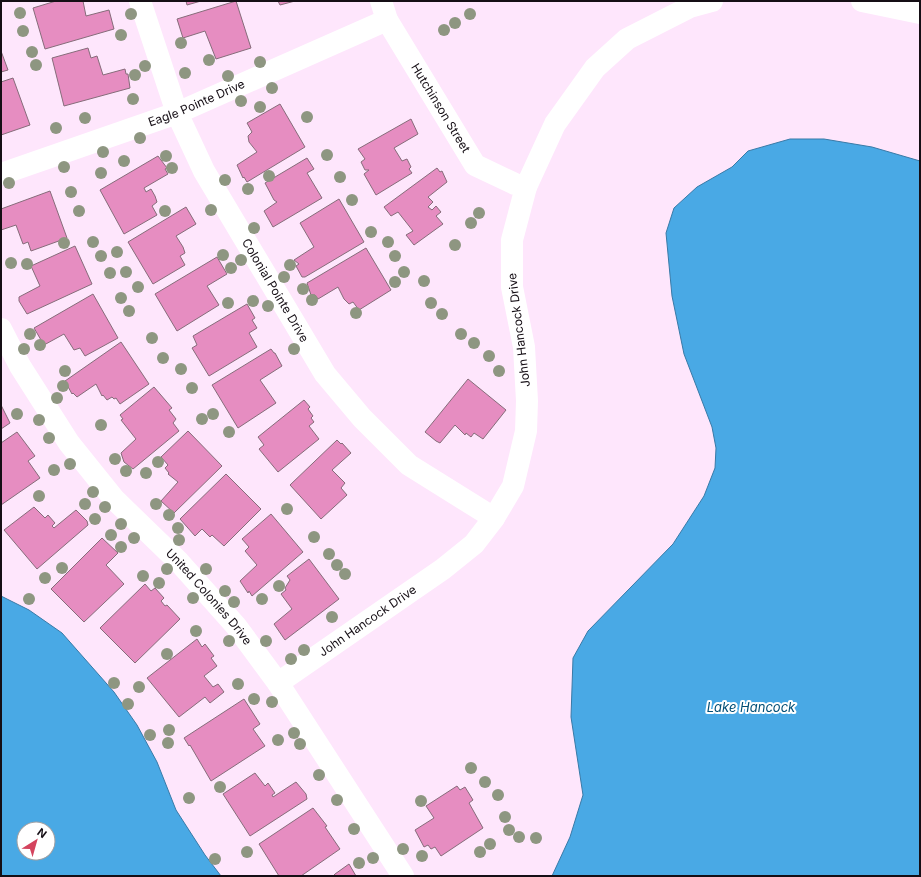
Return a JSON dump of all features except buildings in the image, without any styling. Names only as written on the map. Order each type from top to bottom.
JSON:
[{"type":"street","name":"Colonial Pointe Drive","points":[[140,1],[155,51],[177,113],[204,171],[325,374],[362,418],[409,466],[494,518]]},
{"type":"street","name":"John Hancock Drive","points":[[278,683],[443,568],[474,544],[494,518],[513,486],[526,431],[527,401],[524,347],[512,287],[512,240],[526,187],[555,124],[595,68],[627,39],[690,7],[712,1]]},
{"type":"street","points":[[862,1],[920,13]]},
{"type":"street","name":"Eagle Pointe Drive","points":[[1,174],[177,113],[384,11]]},
{"type":"street","name":"Hutchinson Street","points":[[384,11],[475,165],[515,184],[526,187]]},
{"type":"street","name":"United Colonies Drive","points":[[1,329],[20,366],[69,443],[114,499],[179,562],[236,626],[278,683],[403,876]]},
{"type":"water","name":"Lake Hancock","points":[[790,139],[824,139],[872,147],[920,161],[920,876],[552,876],[570,837],[583,795],[571,717],[573,658],[588,631],[673,544],[704,496],[715,468],[716,448],[712,427],[684,354],[672,296],[666,233],[674,208],[697,187],[732,167],[748,151]]},
{"type":"water","points":[[1,596],[29,610],[62,633],[114,692],[137,725],[157,762],[176,810],[205,855],[221,876],[1,876]]}]
